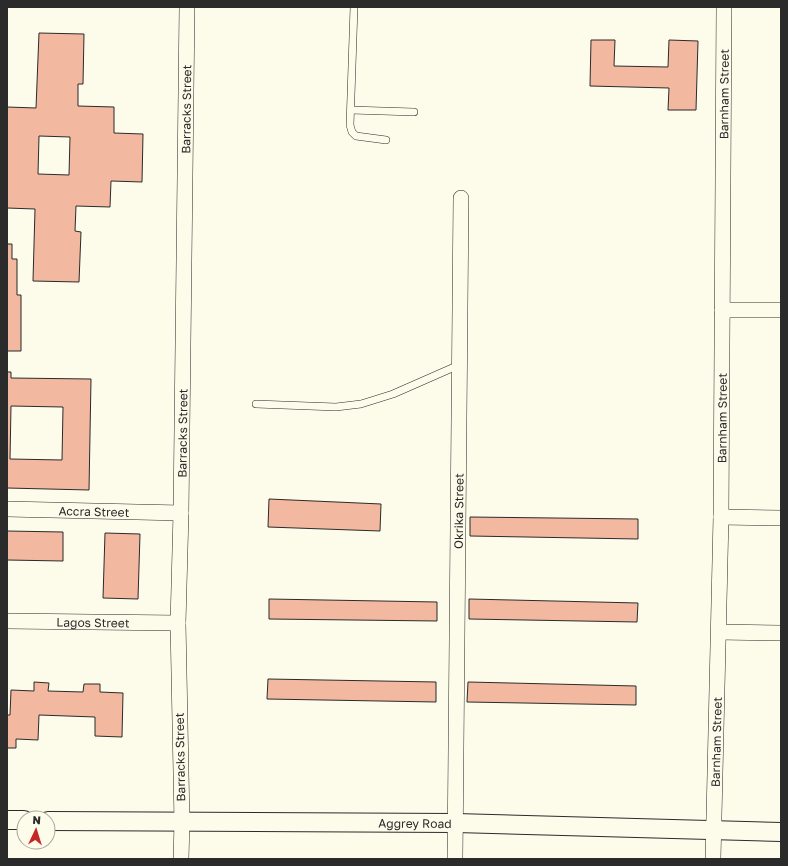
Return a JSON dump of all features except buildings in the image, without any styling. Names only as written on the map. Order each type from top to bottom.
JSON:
[{"type":"street","name":"Barracks Street","points":[[181,859],[182,822],[178,623],[181,513],[187,7]]},
{"type":"street","name":"Barnham Street","points":[[713,859],[721,517],[724,7]]},
{"type":"street","name":"Okrika Street","points":[[455,859],[461,198]]},
{"type":"street","points":[[722,310],[781,310]]},
{"type":"street","name":"Accra Street","points":[[7,508],[181,513]]},
{"type":"street","points":[[721,517],[781,518]]},
{"type":"street","name":"Lagos Street","points":[[7,621],[178,623]]},
{"type":"street","points":[[719,632],[781,633]]},
{"type":"street","name":"Aggrey Road","points":[[56,820],[456,823],[781,832]]},
{"type":"lane","points":[[354,7],[350,125],[352,132],[356,136],[386,140]]},
{"type":"lane","points":[[351,110],[414,112]]},
{"type":"lane","points":[[256,404],[336,406],[361,404],[393,394],[459,365]]}]
